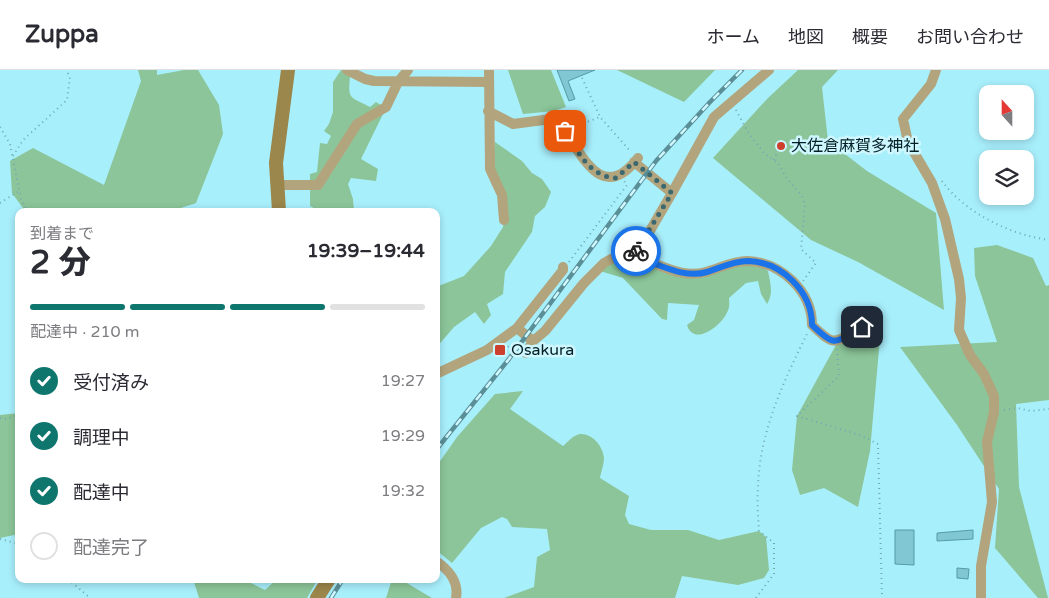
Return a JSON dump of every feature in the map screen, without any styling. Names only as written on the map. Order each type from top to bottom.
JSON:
[{"type":"street","points":[[279,208],[276,163],[288,70]]},
{"type":"street","points":[[347,70],[365,79],[398,82],[489,82]]},
{"type":"street","points":[[278,186],[318,185],[357,124],[386,106],[398,82],[408,70]]},
{"type":"street","points":[[489,70],[490,169],[502,195],[504,220]]},
{"type":"street","points":[[521,352],[545,331],[584,283],[604,263],[636,251],[644,241],[672,193],[714,117],[769,70]]},
{"type":"street","points":[[936,70],[930,84],[903,119],[903,124],[908,142],[932,183],[945,219],[959,279],[961,298],[959,330],[970,355],[984,374],[994,396],[994,412],[987,442],[992,502],[981,566],[981,598]]},
{"type":"street","points":[[488,111],[513,124],[551,118],[557,120],[580,156],[604,176],[616,178],[637,161],[672,193]]},
{"type":"street","points":[[636,251],[644,260],[673,271],[691,274],[706,272],[741,262],[767,264],[799,287],[812,314],[812,325],[828,340],[836,341],[862,327]]},
{"type":"street","points":[[440,372],[488,350],[517,328],[563,268]]},
{"type":"street","points":[[517,328],[533,341]]},
{"type":"street","points":[[440,564],[448,570],[456,584],[456,598]]},
{"type":"street","points":[[317,598],[326,583]]},
{"type":"path","points":[[13,156],[23,140],[67,100],[70,77],[66,70]]},
{"type":"path","points":[[582,78],[600,117],[637,161]]},
{"type":"path","points":[[732,101],[749,134],[764,153],[778,163],[787,179],[802,196],[804,205],[801,248],[816,263],[799,287]]},
{"type":"path","points":[[565,131],[600,117]]},
{"type":"path","points":[[0,127],[10,144],[20,191],[26,208]]},
{"type":"path","points":[[774,160],[778,150]]},
{"type":"path","points":[[563,268],[627,185],[620,176]]},
{"type":"path","points":[[941,180],[965,203],[1008,230],[1049,240]]},
{"type":"path","points":[[0,203],[20,191]]},
{"type":"path","points":[[756,598],[774,574],[774,543],[758,531],[758,487],[765,436],[785,378],[812,325]]},
{"type":"path","points":[[836,341],[839,376],[797,416],[860,435],[878,444],[882,598]]},
{"type":"path","points":[[510,346],[521,352]]},
{"type":"path","points":[[994,412],[1017,408],[1031,411],[1049,409]]},
{"type":"path","points":[[0,418],[6,419],[15,416]]},
{"type":"path","points":[[0,539],[15,543]]},
{"type":"path","points":[[73,583],[90,598]]},
{"type":"green space","points":[[138,70],[157,70],[157,75],[184,70],[198,70],[219,105],[223,134],[196,203],[181,208],[23,208],[12,193],[10,161],[33,148],[104,185],[141,81]]},
{"type":"green space","points":[[341,70],[350,76],[349,89],[354,99],[370,107],[376,102],[384,107],[384,112],[361,159],[378,169],[376,181],[351,178],[348,184],[354,208],[314,208],[310,206],[310,174],[317,172],[320,143],[327,144],[331,136],[324,131],[329,124],[333,112],[333,82]]},
{"type":"green space","points":[[508,70],[551,70],[566,107],[554,111],[523,114]]},
{"type":"green space","points":[[617,70],[715,70],[684,102]]},
{"type":"green space","points":[[798,70],[838,70],[822,87],[828,141],[867,171],[936,213],[944,310],[858,262],[811,240],[713,158],[768,98]]},
{"type":"green space","points":[[495,142],[522,161],[532,173],[542,179],[551,192],[545,207],[535,216],[532,232],[505,272],[503,294],[487,304],[491,315],[484,324],[475,312],[454,327],[440,343],[440,285],[464,276],[491,246],[503,227],[505,212],[492,169]]},
{"type":"green space","points":[[997,245],[1033,258],[1046,286],[1049,285],[1049,400],[1016,404],[1019,487],[1048,598],[1038,598],[995,548],[999,489],[957,425],[900,347],[997,342],[975,276],[974,248]]},
{"type":"green space","points":[[631,255],[658,268],[674,273],[685,273],[735,264],[758,266],[768,271],[771,288],[769,300],[767,304],[761,294],[758,281],[746,283],[729,298],[729,309],[721,321],[709,331],[696,334],[691,332],[687,325],[694,320],[699,305],[668,303],[667,320],[662,319],[623,278],[600,271],[605,265]]},
{"type":"green space","points":[[843,332],[880,338],[870,451],[858,507],[824,488],[800,495],[792,470],[797,416]]},
{"type":"green space","points":[[523,391],[510,409],[563,446],[573,437],[580,434],[593,438],[602,449],[604,458],[600,478],[629,496],[625,515],[629,524],[651,530],[688,530],[719,540],[759,531],[766,537],[769,570],[764,578],[738,585],[682,576],[675,598],[504,598],[534,587],[537,557],[550,550],[547,529],[512,527],[507,519],[502,517],[481,528],[452,563],[440,553],[440,461],[457,437],[495,394]]},
{"type":"green space","points":[[15,413],[15,535],[0,538],[0,415]]},
{"type":"green space","points":[[194,583],[251,583],[265,590],[273,583],[316,583],[307,598],[199,598]]},
{"type":"green space","points":[[391,583],[407,583],[432,598],[386,598]]},
{"type":"building","points":[[557,70],[595,70],[568,81],[575,99],[569,101]]},
{"type":"building","points":[[895,530],[914,530],[914,565],[895,564]]},
{"type":"building","points":[[973,530],[973,539],[937,541],[937,533]]},
{"type":"building","points":[[957,568],[969,569],[968,579],[957,578]]},
{"type":"railway","points":[[440,445],[509,359],[656,161],[742,70]]},
{"type":"railway","points":[[331,598],[340,583]]},
{"type":"way so far","points":[[565,131],[580,156],[598,173],[616,178],[634,162],[672,193],[644,241],[636,251]]},
{"type":"place","name":"大佐倉麻賀多神社","points":[[781,146]]},
{"type":"place","name":"Osakura","points":[[500,350]]},
{"type":"route","points":[[636,251],[644,260],[680,273],[700,274],[734,263],[748,261],[767,264],[799,287],[812,314],[812,325],[828,340],[836,341],[862,327]]}]
